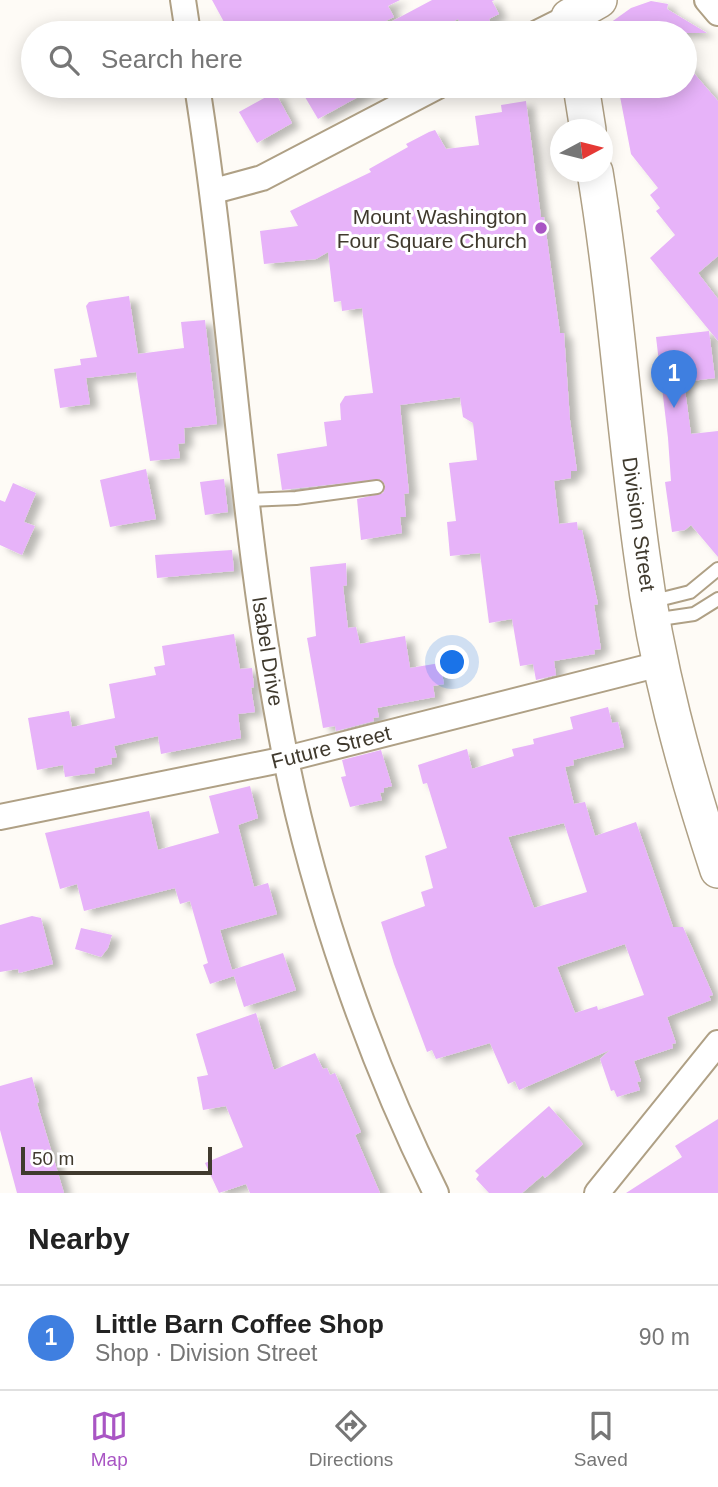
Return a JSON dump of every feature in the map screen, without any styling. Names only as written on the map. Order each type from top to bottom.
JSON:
[{"type":"street","points":[[183,0],[186,21]]},
{"type":"street","points":[[568,17],[599,0]]},
{"type":"street","points":[[707,0],[718,13]]},
{"type":"street","name":"Isabel Drive","points":[[199,98],[214,191],[265,642],[286,759],[321,895],[352,992],[388,1086],[436,1193]]},
{"type":"street","points":[[214,191],[262,178],[415,98]]},
{"type":"street","points":[[582,98],[586,119]]},
{"type":"street","name":"Division Street","points":[[596,182],[660,664],[691,787],[718,870]]},
{"type":"street","name":"Future Street","points":[[0,817],[286,759],[660,664]]},
{"type":"street","points":[[597,1193],[718,1043]]},
{"type":"lane","points":[[248,500],[296,498],[377,487]]},
{"type":"lane","points":[[651,611],[690,592],[718,569]]},
{"type":"lane","points":[[651,611],[694,614],[718,599]]},
{"type":"building","points":[[212,0],[400,0],[388,6],[394,17],[386,21],[223,21]]},
{"type":"building","points":[[432,0],[495,0],[492,1],[499,14],[489,19],[490,21],[393,21]]},
{"type":"building","points":[[651,1],[668,4],[667,9],[687,21],[613,21],[631,8]]},
{"type":"building","points":[[697,77],[718,101],[718,256],[698,273],[718,299],[718,341],[650,258],[675,235],[656,211],[660,208],[650,195],[658,188],[631,154],[620,98],[697,98]]},
{"type":"building","points":[[264,98],[278,98],[292,123],[257,143],[239,112]]},
{"type":"building","points":[[306,98],[356,98],[318,119]]},
{"type":"building","points":[[526,101],[560,333],[564,333],[570,420],[577,471],[571,471],[571,478],[554,481],[559,524],[577,522],[578,530],[582,530],[598,604],[594,605],[601,649],[594,650],[595,654],[554,661],[556,675],[536,680],[533,664],[520,666],[512,619],[489,623],[480,553],[450,556],[447,522],[456,521],[449,463],[477,460],[473,423],[463,417],[460,397],[400,405],[409,493],[404,494],[406,517],[400,517],[402,533],[361,540],[357,499],[383,493],[385,485],[380,479],[282,490],[277,454],[327,446],[324,422],[341,420],[340,404],[345,396],[373,393],[362,308],[342,311],[341,301],[334,302],[328,252],[316,259],[264,264],[260,231],[298,226],[290,211],[371,172],[369,169],[429,132],[435,130],[446,149],[479,145],[475,116],[502,112],[501,105]]},
{"type":"building","points":[[129,296],[138,354],[184,348],[181,322],[205,320],[217,424],[184,428],[185,443],[178,444],[180,458],[150,461],[136,372],[86,378],[90,404],[60,408],[54,369],[81,365],[80,359],[97,357],[86,306],[89,302]]},
{"type":"building","points":[[709,331],[715,378],[684,382],[691,434],[718,431],[718,557],[691,525],[685,530],[672,532],[665,482],[671,481],[668,438],[656,337]]},
{"type":"building","points":[[146,469],[156,519],[110,527],[100,480]]},
{"type":"building","points":[[224,479],[228,512],[205,515],[200,482]]},
{"type":"building","points":[[13,483],[36,493],[24,522],[35,526],[22,555],[0,545],[0,500],[5,502]]},
{"type":"building","points":[[232,550],[234,571],[157,578],[155,555]]},
{"type":"building","points":[[346,563],[347,585],[343,586],[348,628],[356,627],[360,644],[405,636],[410,668],[440,663],[444,684],[433,686],[435,697],[377,708],[379,717],[373,718],[374,721],[336,731],[335,726],[323,728],[307,638],[316,636],[310,567]]},
{"type":"building","points":[[234,634],[240,669],[252,668],[254,687],[251,688],[255,712],[238,714],[241,738],[161,754],[158,736],[114,746],[117,757],[111,758],[112,764],[94,768],[95,773],[65,777],[63,765],[37,770],[28,718],[69,711],[72,727],[115,718],[109,684],[156,675],[154,667],[165,665],[162,646]]},
{"type":"building","points":[[608,707],[612,723],[618,722],[624,747],[573,760],[574,765],[565,767],[574,804],[585,802],[595,836],[636,822],[673,927],[683,927],[713,995],[709,996],[711,1000],[667,1017],[676,1043],[672,1044],[673,1048],[634,1061],[641,1081],[637,1082],[640,1090],[617,1097],[614,1090],[611,1091],[600,1059],[610,1050],[519,1090],[515,1081],[508,1084],[490,1043],[436,1059],[432,1050],[427,1052],[381,922],[425,906],[421,892],[433,888],[425,856],[447,848],[427,783],[423,784],[418,765],[467,749],[472,769],[514,756],[512,749],[534,744],[533,739],[573,729],[570,717]],"holes":[[[564,823],[587,892],[534,908],[508,837]],[[625,944],[644,995],[598,1010],[597,1006],[575,1013],[557,967]]]},
{"type":"building","points":[[381,750],[392,786],[384,788],[384,792],[380,793],[382,800],[350,807],[341,777],[346,776],[342,760]]},
{"type":"building","points":[[250,786],[258,818],[238,825],[254,887],[268,883],[277,914],[220,930],[232,970],[283,953],[296,990],[244,1007],[234,976],[210,984],[203,965],[208,963],[190,901],[180,904],[175,888],[84,911],[77,884],[60,889],[45,833],[149,811],[158,850],[219,833],[209,796]]},
{"type":"building","points":[[32,916],[41,918],[53,964],[19,973],[18,969],[0,972],[0,925]]},
{"type":"building","points":[[81,928],[112,935],[108,948],[101,957],[75,949]]},
{"type":"building","points":[[256,1013],[274,1070],[315,1053],[323,1069],[327,1068],[330,1075],[335,1073],[361,1132],[355,1135],[380,1193],[250,1193],[246,1184],[219,1193],[205,1163],[243,1147],[226,1106],[203,1110],[197,1077],[208,1075],[196,1034]]},
{"type":"building","points":[[32,1077],[64,1193],[17,1193],[0,1130],[0,1086]]},
{"type":"building","points":[[549,1106],[583,1144],[545,1178],[543,1175],[522,1193],[489,1193],[476,1179],[479,1175],[475,1171]]},
{"type":"building","points":[[718,1119],[718,1193],[626,1193],[682,1157],[675,1146]]},
{"type":"place","name":"Mount Washington Four Square Church","points":[[541,228]]},
{"type":"place","name":"Little Barn Coffee Shop","points":[[674,408]]}]
